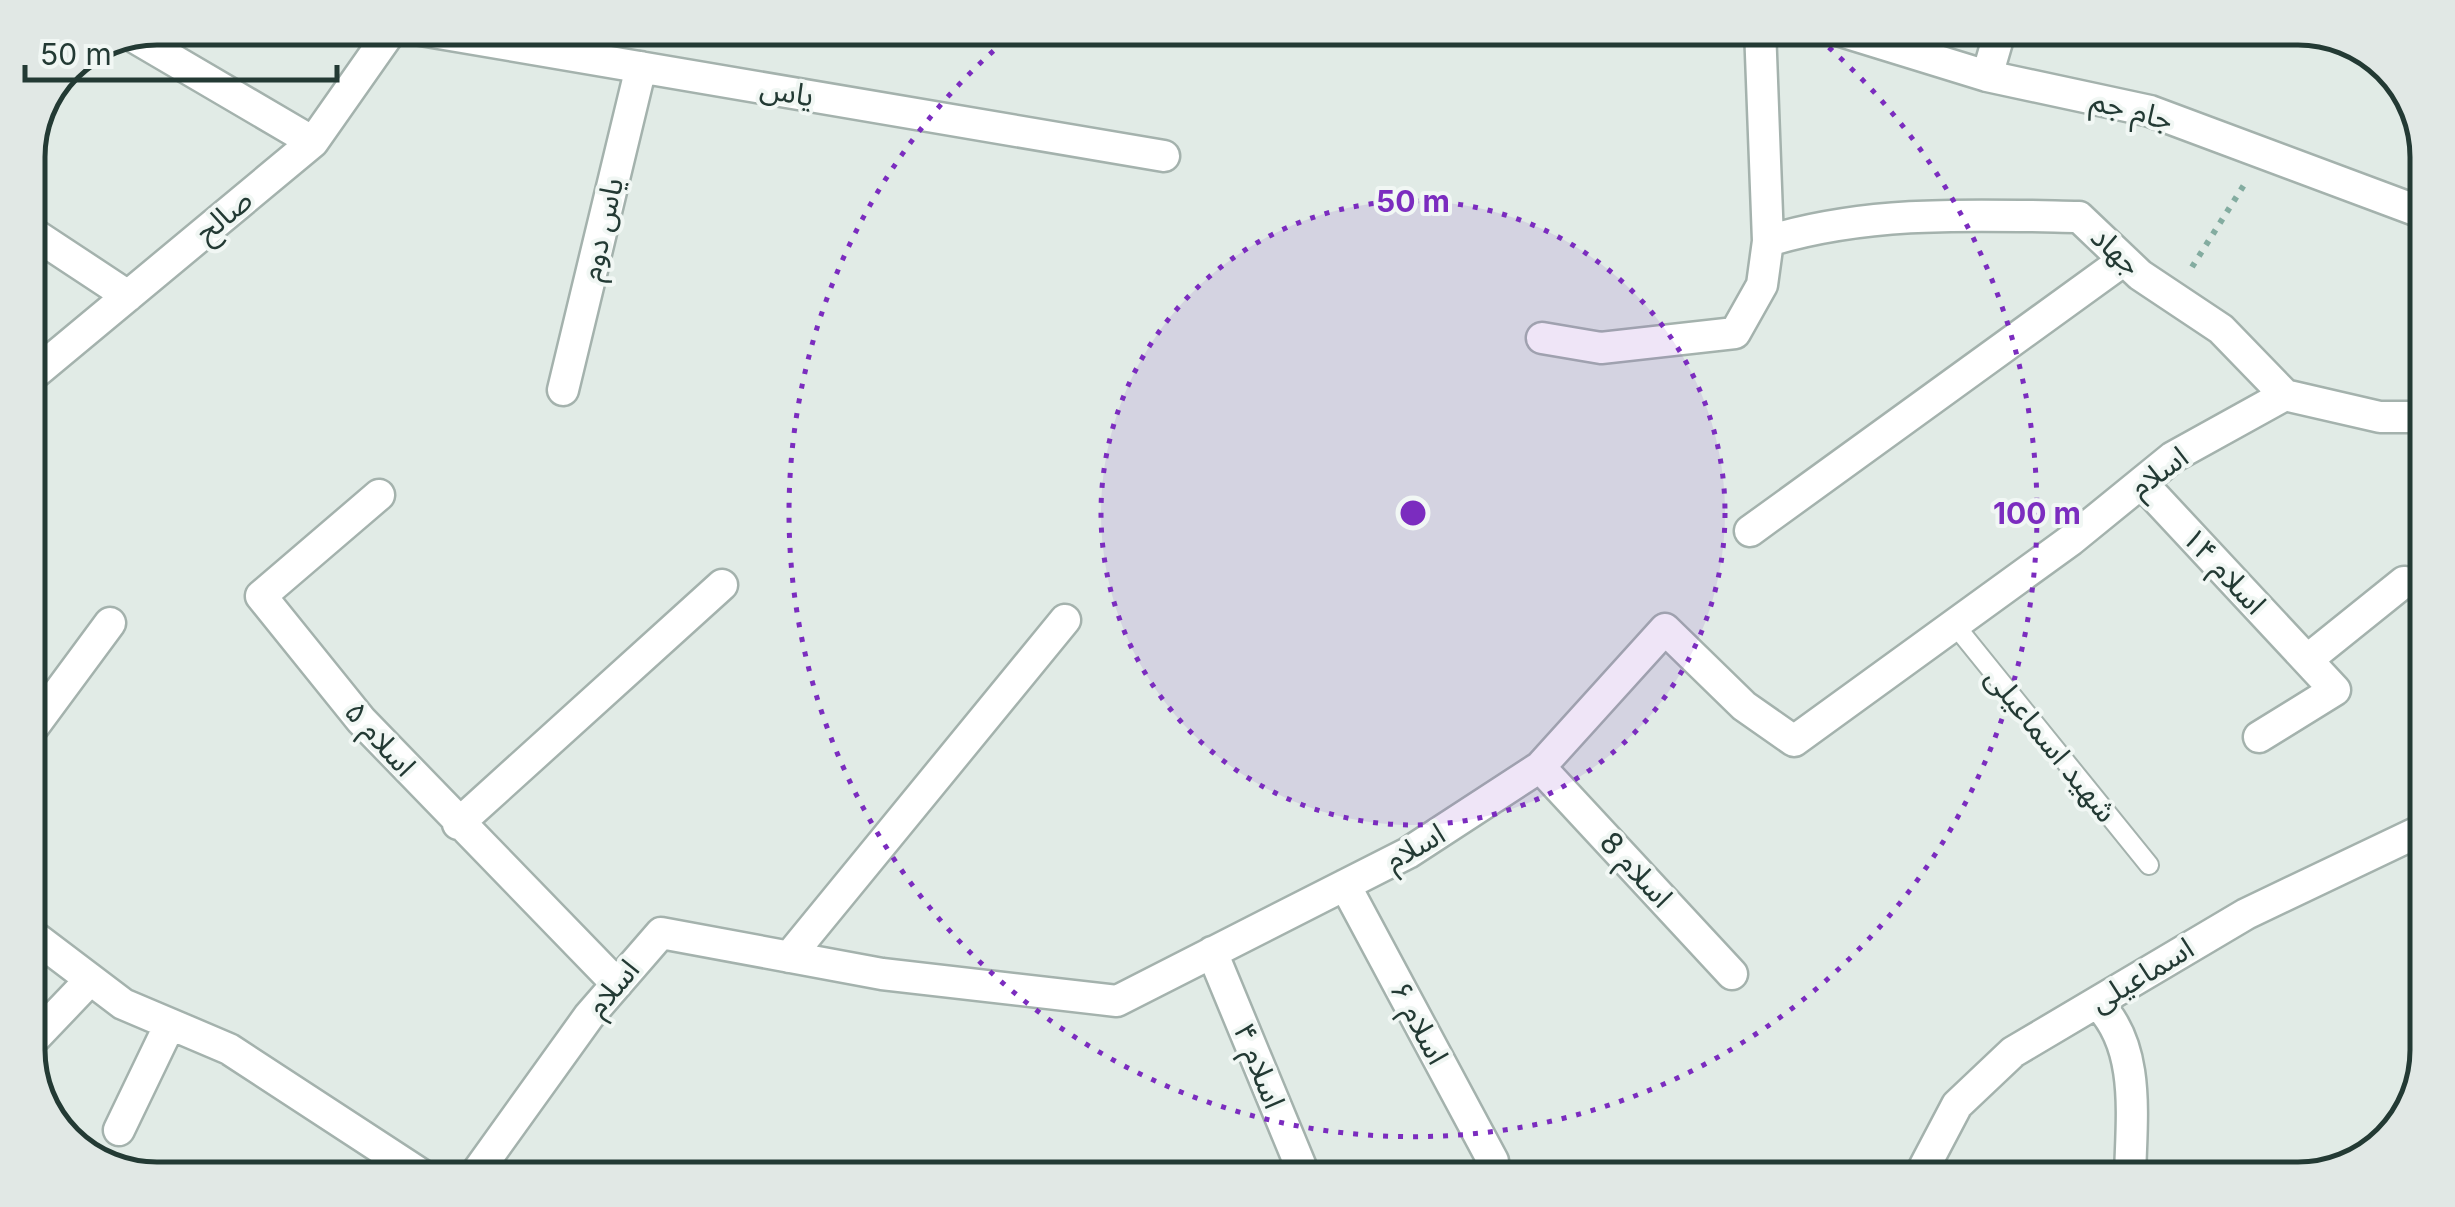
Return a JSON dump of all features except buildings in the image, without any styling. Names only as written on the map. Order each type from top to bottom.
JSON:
[{"type":"street","name":"صالح","points":[[45,365],[313,142],[381,45]]},
{"type":"street","name":"یاس","points":[[511,45],[1164,156]]},
{"type":"street","points":[[1542,338],[1601,348],[1735,333],[1762,285],[1768,241],[1761,45]]},
{"type":"street","name":"جام جم","points":[[1886,45],[1987,76],[2150,111],[2410,208]]},
{"type":"street","points":[[1987,76],[1997,45]]},
{"type":"street","points":[[149,46],[313,142]]},
{"type":"street","name":"یاس دوم","points":[[564,390],[641,67]]},
{"type":"street","name":"جهاد","points":[[1768,241],[1826,223],[1968,214],[2079,217],[2124,260],[2221,329],[2285,395]]},
{"type":"street","points":[[45,241],[128,296]]},
{"type":"street","points":[[1750,531],[2124,260]]},
{"type":"street","points":[[2285,395],[2380,417],[2410,417]]},
{"type":"street","name":"اسلام","points":[[485,1162],[617,984],[661,933],[882,974],[1116,1001],[1408,854],[1540,767],[1665,629],[1744,706],[1794,741],[2071,540],[2173,457],[2285,395]]},
{"type":"street","name":"اسلام ۱۴","points":[[2142,483],[2335,690],[2259,737]]},
{"type":"street","name":"اسلام ۵","points":[[378,495],[261,596],[360,720],[617,984]]},
{"type":"street","points":[[2307,660],[2404,582]]},
{"type":"street","points":[[458,824],[722,585]]},
{"type":"street","points":[[788,957],[1065,620]]},
{"type":"street","points":[[45,711],[110,623]]},
{"type":"street","name":"اسلام 8","points":[[1540,767],[1732,974]]},
{"type":"street","name":"اسماعیلی","points":[[1927,1162],[1957,1106],[2012,1052],[2246,914],[2410,836]]},
{"type":"street","name":"اسلام ۶","points":[[1345,885],[1493,1161]]},
{"type":"street","points":[[45,945],[123,1004],[229,1049],[401,1162]]},
{"type":"street","name":"اسلام ۴","points":[[1212,952],[1299,1162]]},
{"type":"street","points":[[45,1028],[90,980]]},
{"type":"street","points":[[2097,1002],[2117,1023],[2128,1066],[2133,1124],[2131,1162]]},
{"type":"street","points":[[119,1130],[170,1024]]},
{"type":"lane","name":"شهید اسماعیلی","points":[[1954,624],[2149,865]]},
{"type":"path","points":[[2172,297],[2263,154]]}]
